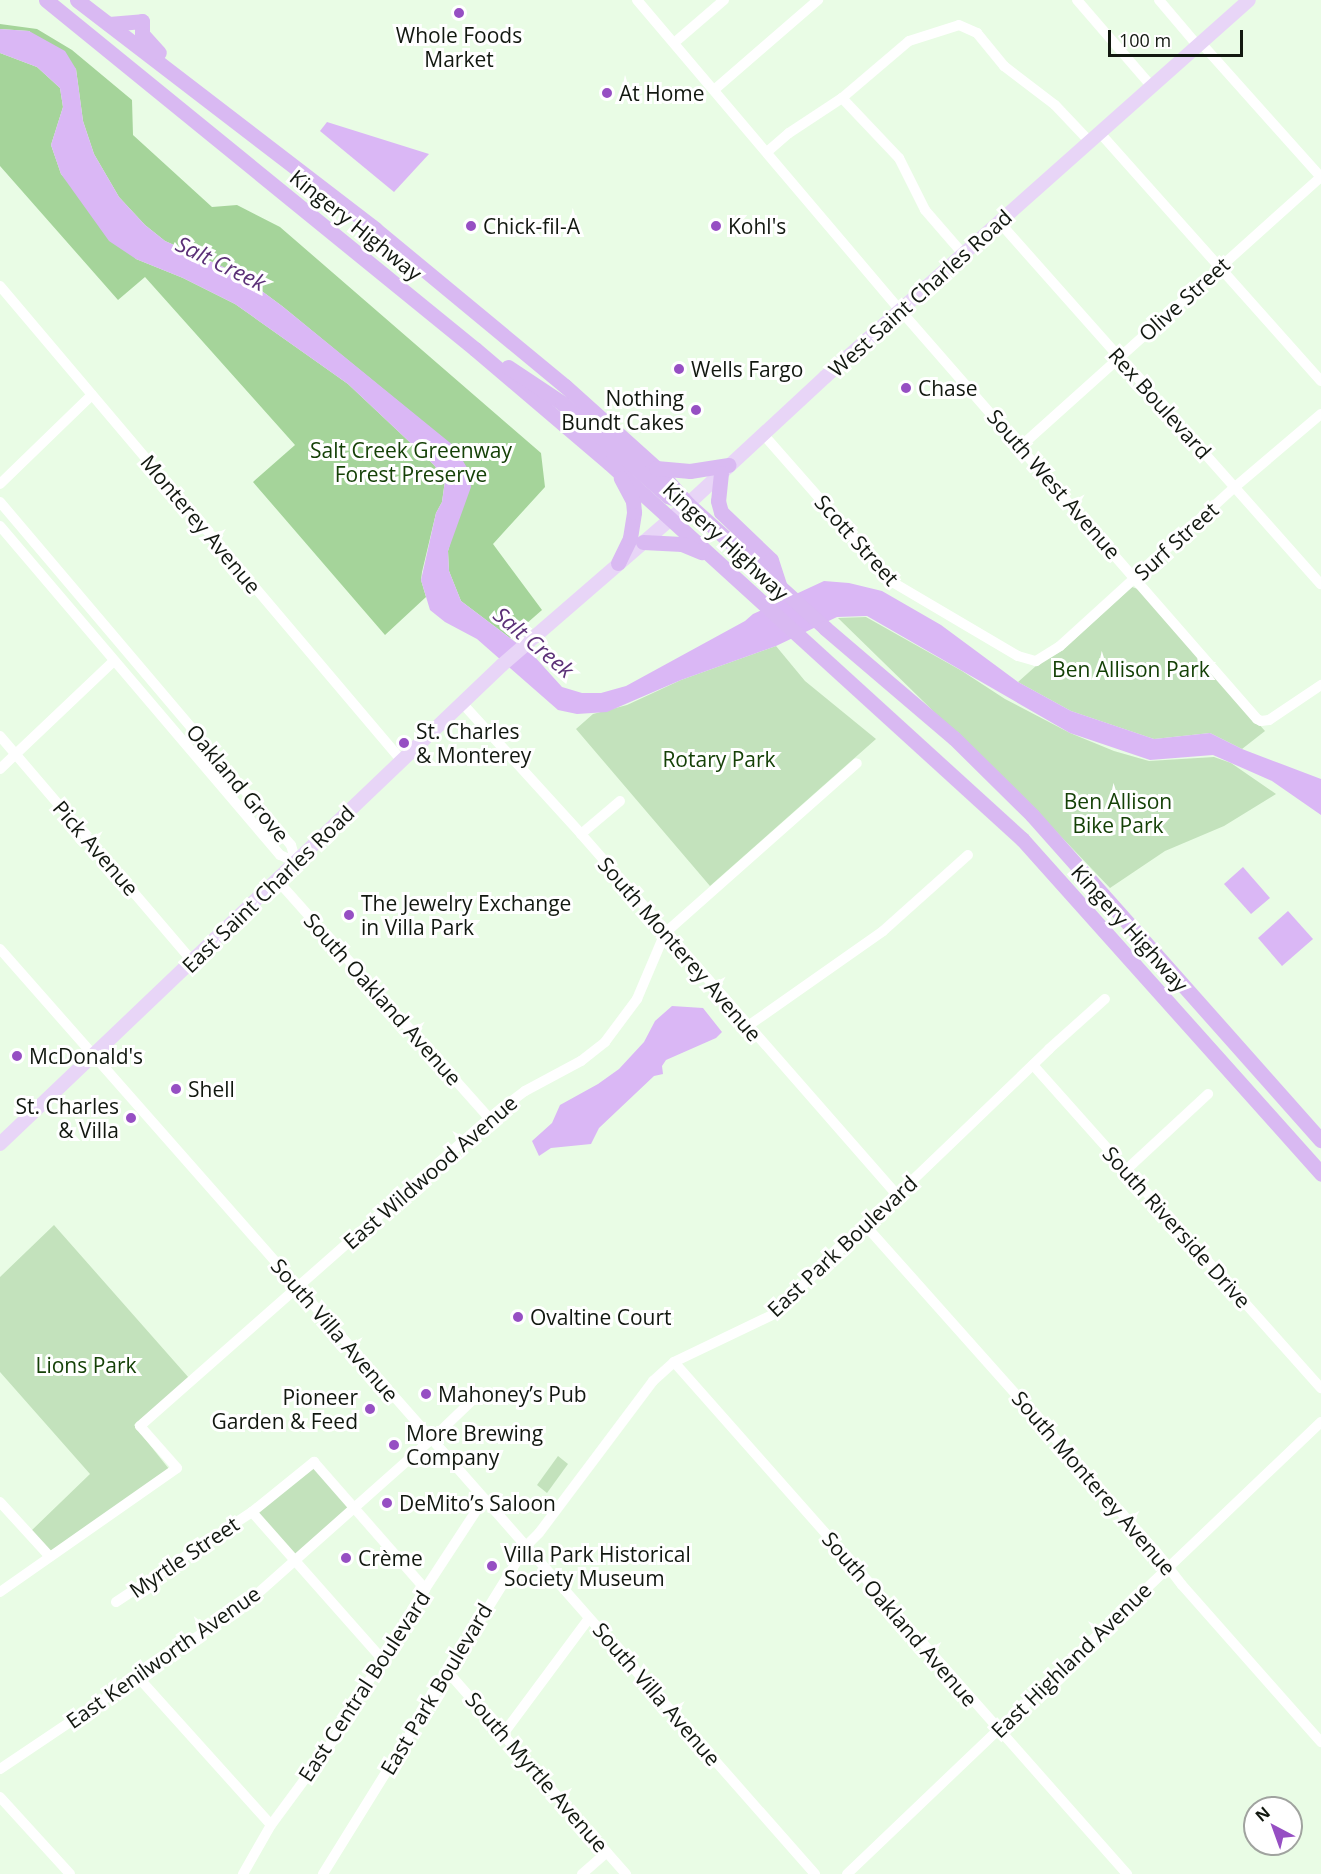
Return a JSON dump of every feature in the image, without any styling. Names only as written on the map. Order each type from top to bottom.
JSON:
[{"type":"highway","name":"Kingery Highway","points":[[46,0],[475,349],[615,468],[1022,839],[1321,1174]]},
{"type":"highway","name":"Kingery Highway","points":[[77,0],[375,229],[489,323],[656,468],[688,504],[825,628],[954,738],[1032,816],[1321,1140]]},
{"type":"highway","points":[[109,24],[142,21],[142,34],[153,48],[204,87],[229,116]]},
{"type":"highway","points":[[475,349],[505,365],[562,403],[668,496],[688,504]]},
{"type":"highway","points":[[615,468],[633,501],[634,512],[630,538],[618,563]]},
{"type":"highway","points":[[656,468],[690,471],[725,469],[718,501],[721,512],[771,560],[784,591]]},
{"type":"highway","points":[[643,542],[682,543],[714,559]]},
{"type":"main road","name":"West Saint Charles Road","points":[[536,634],[688,504],[763,434],[1249,0]]},
{"type":"main road","name":"East Saint Charles Road","points":[[0,1144],[536,634]]},
{"type":"street","name":"South West Avenue","points":[[637,0],[901,311],[1262,721],[1280,713],[1321,685]]},
{"type":"street","points":[[674,43],[724,0]]},
{"type":"street","points":[[714,90],[818,0]]},
{"type":"street","points":[[1077,0],[1152,87]]},
{"type":"street","points":[[1159,0],[1321,177]]},
{"type":"street","points":[[767,152],[796,128],[842,98],[909,41],[959,25],[976,33],[1004,66],[1095,137],[1220,267],[1321,381]]},
{"type":"street","points":[[842,98],[899,158],[925,210],[964,255]]},
{"type":"street","name":"Olive Street","points":[[1021,446],[1321,177]]},
{"type":"street","name":"Rex Boulevard","points":[[1000,223],[1321,584]]},
{"type":"street","name":"Monterey Avenue","points":[[0,286],[402,761]]},
{"type":"street","points":[[0,484],[92,395]]},
{"type":"street","name":"Surf Street","points":[[1029,660],[1036,661],[1052,652],[1235,487],[1321,414]]},
{"type":"street","name":"Scott Street","points":[[763,434],[904,592],[1029,660]]},
{"type":"street","name":"Oakland Grove","points":[[0,501],[291,845],[296,862]]},
{"type":"street","name":"Oakland Grove","points":[[0,526],[279,855],[296,862]]},
{"type":"street","points":[[0,769],[114,661]]},
{"type":"street","name":"South Monterey Avenue","points":[[462,703],[581,834],[665,933],[897,1195]]},
{"type":"street","name":"Pick Avenue","points":[[0,736],[192,961]]},
{"type":"street","name":"East Wildwood Avenue","points":[[50,1557],[177,1468],[140,1426],[489,1118],[525,1091],[581,1061],[605,1042],[637,999],[665,933],[857,763]]},
{"type":"street","points":[[581,834],[620,801]]},
{"type":"street","points":[[748,1026],[883,931],[968,855]]},
{"type":"street","name":"South Oakland Avenue","points":[[277,880],[489,1118]]},
{"type":"street","name":"South Villa Avenue","points":[[0,949],[815,1874]]},
{"type":"street","name":"East Park Boulevard","points":[[323,1874],[526,1546],[653,1381],[674,1362],[771,1315],[1105,999]]},
{"type":"street","name":"South Riverside Drive","points":[[1033,1065],[1321,1388]]},
{"type":"street","points":[[1126,1170],[1208,1094]]},
{"type":"street","name":"South Monterey Avenue","points":[[866,1225],[1321,1742]]},
{"type":"street","name":"South Oakland Avenue","points":[[674,1362],[997,1730],[1127,1874]]},
{"type":"street","name":"East Kenilworth Avenue","points":[[0,1769],[247,1603],[432,1439],[481,1392]]},
{"type":"street","name":"East Highland Avenue","points":[[847,1874],[1321,1422]]},
{"type":"street","name":"Myrtle Street","points":[[116,1602],[252,1512],[314,1462],[354,1509]]},
{"type":"street","name":"East Central Boulevard","points":[[243,1874],[271,1825],[330,1745],[425,1589],[484,1499]]},
{"type":"street","points":[[0,1502],[50,1557],[0,1592]]},
{"type":"street","points":[[354,1509],[425,1589]]},
{"type":"street","points":[[252,1512],[382,1659]]},
{"type":"street","points":[[503,1734],[589,1618]]},
{"type":"street","name":"South Myrtle Avenue","points":[[447,1671],[626,1874]]},
{"type":"street","points":[[137,1676],[271,1825]]},
{"type":"street","points":[[0,1797],[70,1874]]},
{"type":"street","points":[[582,1874],[607,1852]]},
{"type":"green space","points":[[0,24],[37,29],[72,50],[132,100],[133,135],[212,207],[237,205],[280,227],[541,453],[545,487],[493,544],[542,610],[510,638],[461,601],[449,571],[448,551],[455,526],[454,447],[282,306],[239,274],[165,241],[145,225],[119,197],[94,154],[83,121],[76,69],[29,31],[0,29]]},
{"type":"green space","name":"Salt Creek Greenway Forest Preserve","points":[[0,53],[37,67],[60,88],[63,107],[51,145],[61,174],[136,259],[183,278],[235,304],[348,384],[434,465],[445,480],[442,502],[436,513],[422,572],[421,580],[426,597],[385,635],[253,482],[295,445],[145,277],[118,300],[0,166]]},
{"type":"green space","name":"Ben Allison Park","points":[[1132,587],[1138,589],[1265,731],[1242,749],[1210,733],[1154,739],[1071,711],[1018,682],[1037,665],[1063,650]]},
{"type":"green space","name":"Ben Allison Bike Park","points":[[866,617],[962,671],[1005,699],[1070,733],[1114,751],[1149,761],[1214,757],[1231,763],[1276,794],[1224,826],[1165,851],[1110,888],[1051,826],[838,618]]},
{"type":"green space","name":"Rotary Park","points":[[776,646],[805,681],[876,739],[710,886],[576,729],[593,714],[627,705],[681,680]]},
{"type":"green space","name":"Lions Park","points":[[54,1225],[189,1378],[134,1425],[169,1469],[50,1552],[31,1531],[90,1474],[0,1372],[0,1277]]},
{"type":"green space","points":[[558,1456],[568,1464],[547,1493],[537,1485]]},
{"type":"green space","points":[[313,1466],[350,1509],[295,1557],[256,1513]]},
{"type":"shaded area","points":[[0,29],[29,31],[65,51],[76,69],[83,121],[94,154],[119,197],[145,225],[165,241],[239,274],[282,306],[454,446],[469,471],[471,487],[448,551],[449,571],[461,601],[534,656],[562,687],[582,693],[601,693],[626,686],[745,621],[753,614],[824,581],[849,583],[882,591],[941,625],[1018,682],[1071,711],[1154,739],[1210,733],[1242,749],[1321,779],[1321,815],[1272,781],[1213,755],[1150,760],[1070,733],[867,616],[837,617],[776,646],[681,680],[607,712],[577,714],[558,710],[477,639],[445,622],[430,610],[421,580],[436,513],[442,502],[445,481],[434,465],[348,384],[235,304],[183,278],[136,259],[109,241],[61,174],[51,145],[63,107],[60,88],[37,67],[0,53]]},
{"type":"shaded area","points":[[327,122],[429,154],[394,192],[320,131]]},
{"type":"shaded area","points":[[1243,867],[1270,898],[1251,914],[1224,884]]},
{"type":"shaded area","points":[[1288,911],[1313,939],[1282,966],[1258,938]]},
{"type":"shaded area","points":[[672,1006],[703,1008],[722,1032],[716,1038],[666,1060],[662,1066],[663,1074],[654,1076],[599,1128],[591,1144],[551,1148],[539,1156],[532,1141],[552,1123],[560,1105],[598,1084],[619,1069],[644,1042],[655,1021]]},
{"type":"place","name":"Whole Foods Market","points":[[459,13]]},
{"type":"place","name":"At Home","points":[[607,93]]},
{"type":"place","name":"Chick-fil-A","points":[[471,226]]},
{"type":"place","name":"Kohl's","points":[[716,226]]},
{"type":"place","name":"Wells Fargo","points":[[679,369]]},
{"type":"place","name":"Chase","points":[[906,388]]},
{"type":"place","name":"Nothing Bundt Cakes","points":[[696,410]]},
{"type":"place","name":"St. Charles & Monterey","points":[[404,743]]},
{"type":"place","name":"The Jewelry Exchange in Villa Park","points":[[349,915]]},
{"type":"place","name":"McDonald's","points":[[17,1056]]},
{"type":"place","name":"Shell","points":[[176,1089]]},
{"type":"place","name":"St. Charles & Villa","points":[[131,1118]]},
{"type":"place","name":"Ovaltine Court","points":[[518,1317]]},
{"type":"place","name":"Mahoney’s Pub","points":[[426,1394]]},
{"type":"place","name":"Pioneer Garden & Feed","points":[[370,1409]]},
{"type":"place","name":"More Brewing Company","points":[[394,1445]]},
{"type":"place","name":"DeMito’s Saloon","points":[[387,1503]]},
{"type":"place","name":"Crème","points":[[346,1558]]},
{"type":"place","name":"Villa Park Historical Society Museum","points":[[492,1566]]},
{"type":"water label","name":"Salt Creek","points":[[221,263]]},
{"type":"water label","name":"Salt Creek","points":[[534,642]]}]
